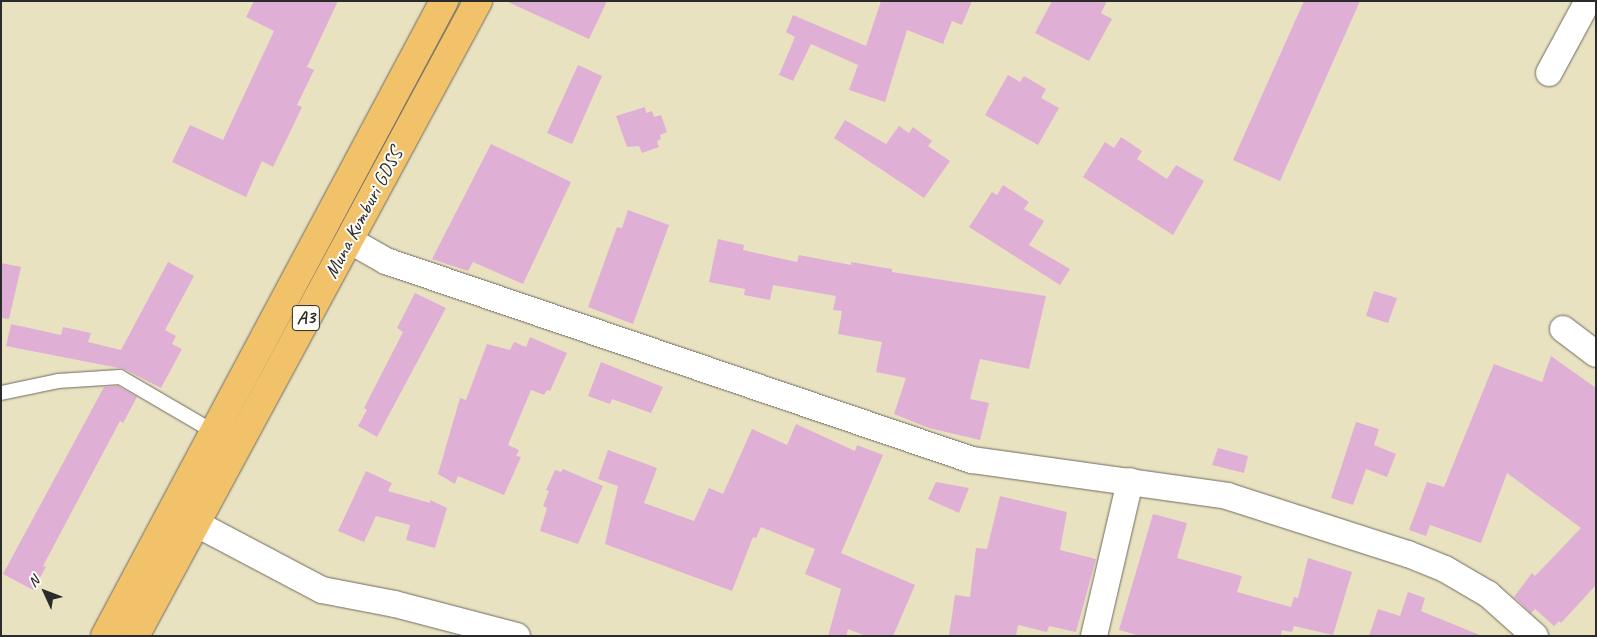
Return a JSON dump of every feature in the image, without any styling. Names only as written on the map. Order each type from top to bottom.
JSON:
[{"type":"highway","name":"Muna Kumburi GDSS","points":[[105,636],[444,1]]},
{"type":"highway","name":"Muna Kumburi GDSS","points":[[135,636],[478,1]]},
{"type":"street","points":[[1549,73],[1588,1]]},
{"type":"street","points":[[349,240],[386,261],[972,460],[1227,496],[1408,554],[1445,569],[1488,594],[1535,636]]},
{"type":"street","points":[[1563,329],[1596,354]]},
{"type":"street","points":[[1094,636],[1130,482]]},
{"type":"street","points":[[195,523],[322,590],[395,604],[516,636]]},
{"type":"lane","points":[[1,393],[58,381],[120,377],[214,432]]},
{"type":"building","points":[[254,1],[338,1],[307,67],[314,70],[297,105],[302,107],[273,167],[262,161],[246,197],[172,162],[190,125],[223,140],[274,31],[246,17]]},
{"type":"building","points":[[506,1],[607,1],[589,39]]},
{"type":"building","points":[[881,1],[972,1],[962,25],[952,21],[943,44],[907,30],[885,102],[849,90],[858,65],[811,44],[793,81],[779,75],[795,37],[786,32],[793,15],[866,46]]},
{"type":"building","points":[[1052,1],[1107,1],[1101,13],[1112,19],[1089,61],[1035,33]]},
{"type":"building","points":[[1304,1],[1360,1],[1280,181],[1233,160]]},
{"type":"building","points":[[578,65],[602,76],[572,144],[547,133]]},
{"type":"building","points":[[1008,75],[1020,82],[1024,76],[1046,89],[1041,98],[1059,108],[1038,145],[985,115]]},
{"type":"building","points":[[645,107],[646,113],[652,111],[654,117],[661,115],[667,132],[660,135],[661,139],[657,141],[659,147],[642,153],[639,146],[627,147],[616,116]]},
{"type":"building","points":[[845,120],[886,144],[899,126],[909,133],[913,127],[932,141],[928,146],[950,161],[924,198],[834,138]]},
{"type":"building","points":[[1121,137],[1142,151],[1137,159],[1167,179],[1176,165],[1204,181],[1173,235],[1083,177],[1105,142],[1114,148]]},
{"type":"building","points":[[491,144],[571,182],[523,284],[473,262],[468,271],[432,259]]},
{"type":"building","points":[[1003,185],[1029,202],[1024,209],[1044,221],[1029,245],[1070,269],[1060,285],[969,227],[992,192],[997,195]]},
{"type":"building","points":[[628,210],[669,225],[633,324],[588,307],[617,227],[622,228]]},
{"type":"building","points":[[718,239],[744,245],[743,250],[797,262],[799,255],[851,265],[851,262],[892,269],[892,272],[1046,296],[1029,369],[980,359],[970,399],[989,403],[980,440],[929,428],[894,414],[906,378],[876,372],[882,342],[838,334],[842,311],[833,310],[836,296],[773,285],[770,300],[744,295],[745,289],[709,282]]},
{"type":"building","points":[[168,262],[194,276],[165,330],[176,336],[172,344],[182,349],[161,388],[124,369],[6,346],[11,324],[61,335],[63,327],[91,333],[88,342],[121,350]]},
{"type":"building","points":[[1,263],[21,267],[9,319],[1,318]]},
{"type":"building","points":[[1374,291],[1397,298],[1388,323],[1366,316]]},
{"type":"building","points":[[415,293],[446,308],[377,437],[358,426],[367,410],[364,408],[403,332],[397,328]]},
{"type":"building","points":[[530,337],[567,353],[550,391],[547,390],[544,395],[531,390],[508,445],[519,450],[516,456],[521,457],[504,495],[458,476],[455,484],[438,474],[460,398],[466,400],[487,344],[510,350],[514,342],[526,347]]},
{"type":"building","points":[[1551,356],[1596,388],[1596,585],[1561,623],[1559,621],[1554,626],[1535,609],[1531,613],[1514,597],[1532,573],[1535,576],[1581,528],[1507,473],[1481,543],[1430,525],[1426,536],[1409,530],[1427,482],[1444,487],[1494,364],[1542,382]]},
{"type":"building","points":[[601,362],[663,387],[651,413],[612,399],[610,404],[588,396]]},
{"type":"building","points":[[118,386],[137,397],[123,423],[120,421],[43,566],[46,567],[33,590],[3,574],[104,387]]},
{"type":"building","points":[[1356,422],[1379,429],[1374,445],[1396,454],[1387,477],[1366,469],[1353,505],[1331,498]]},
{"type":"building","points":[[796,424],[855,451],[857,445],[883,455],[841,553],[915,585],[893,636],[866,636],[848,629],[846,636],[828,636],[841,589],[805,574],[815,549],[761,527],[756,538],[753,537],[732,591],[605,544],[618,486],[598,479],[608,450],[657,468],[644,503],[694,521],[709,488],[723,494],[752,429],[787,445]]},
{"type":"building","points":[[1218,448],[1248,456],[1244,473],[1212,465]]},
{"type":"building","points":[[563,469],[603,486],[578,544],[540,531],[547,508],[543,506],[549,491],[546,490],[555,470],[561,472]]},
{"type":"building","points":[[366,471],[392,483],[388,491],[430,503],[430,500],[447,508],[435,548],[406,540],[410,525],[376,516],[364,542],[338,531]]},
{"type":"building","points":[[936,482],[969,488],[959,513],[928,499]]},
{"type":"building","points":[[1000,496],[1067,512],[1060,550],[1096,559],[1076,632],[1049,626],[1047,632],[1018,625],[1016,636],[949,636],[955,595],[970,597],[976,548],[987,549]]},
{"type":"building","points":[[1153,514],[1187,523],[1177,558],[1242,576],[1237,592],[1291,607],[1294,597],[1298,598],[1308,558],[1352,572],[1333,635],[1294,626],[1292,632],[1282,630],[1281,636],[1141,636],[1119,630]]},
{"type":"building","points":[[1408,592],[1425,598],[1421,611],[1482,636],[1369,636],[1378,609],[1400,616]]}]
